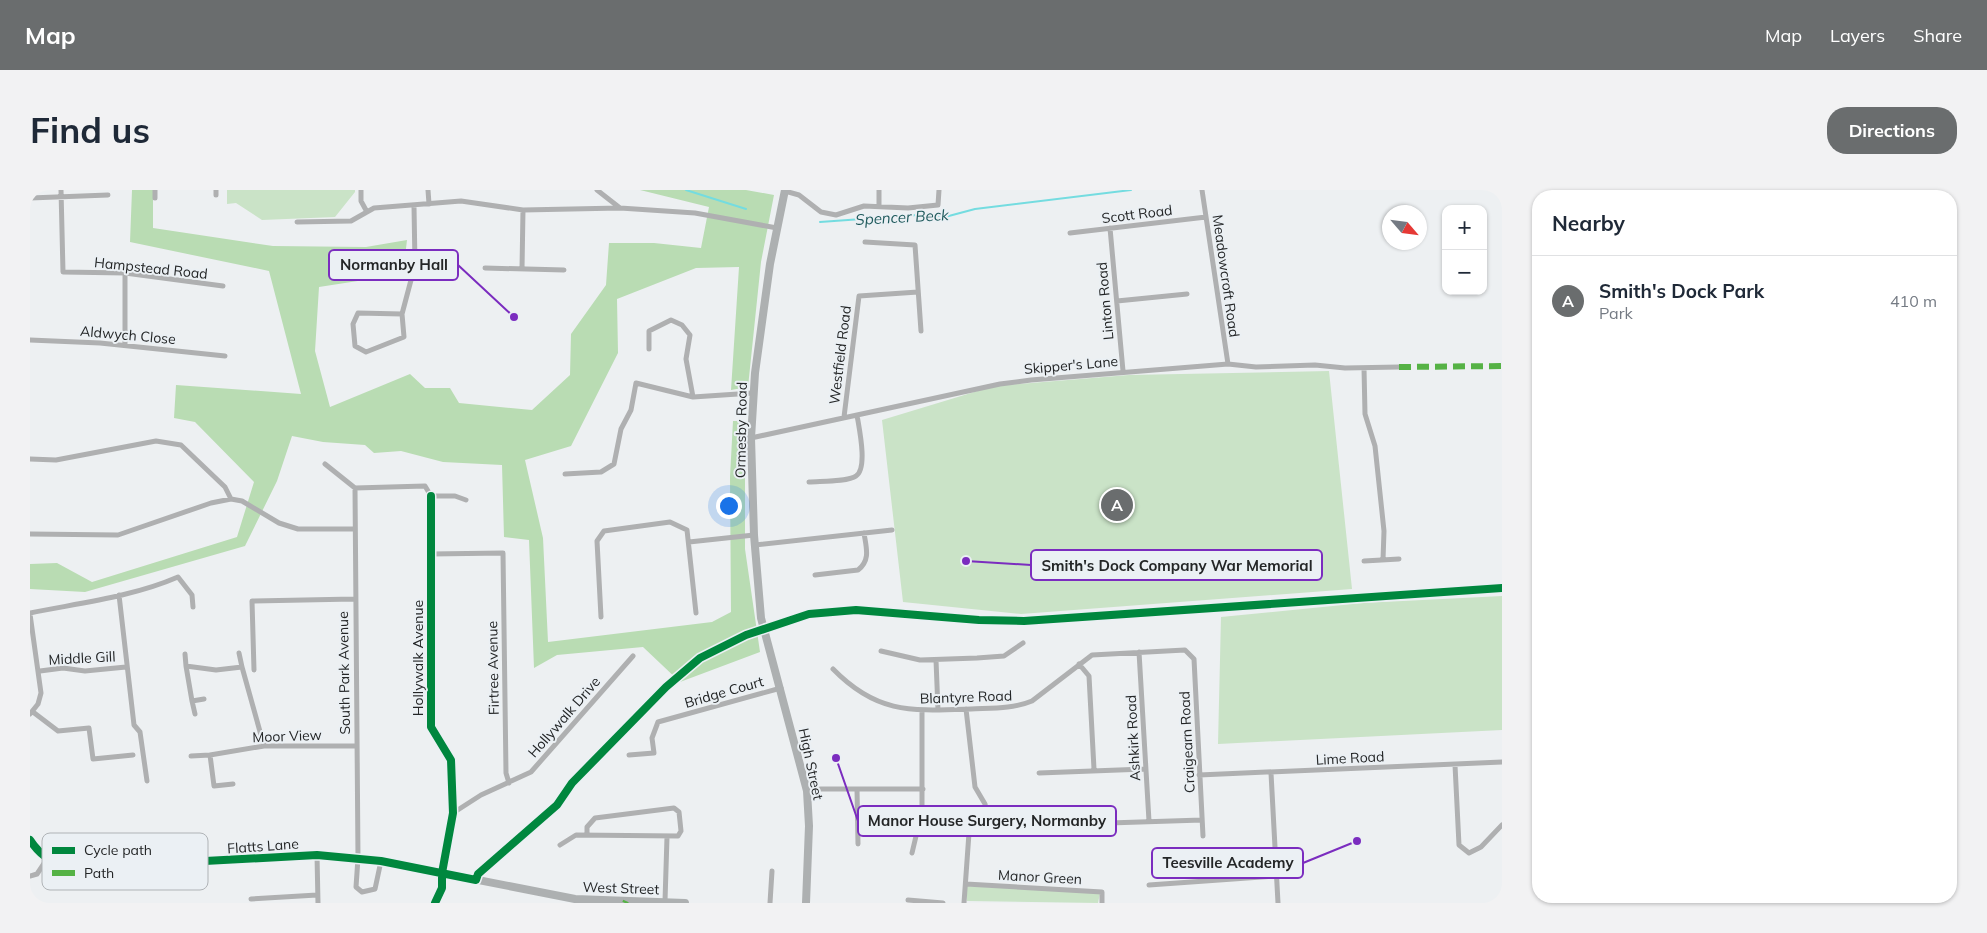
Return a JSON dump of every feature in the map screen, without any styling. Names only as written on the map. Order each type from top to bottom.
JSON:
[{"type":"main road","name":"Ormesby Road","points":[[764,634],[758,599],[754,535],[751,438],[753,393],[777,228],[785,190]]},
{"type":"main road","name":"High Street","points":[[764,634],[807,791],[808,862],[806,903]]},
{"type":"main road","name":"Flatts Lane","points":[[30,840],[36,850],[42,854]]},
{"type":"main road","name":"Flatts Lane","points":[[208,861],[317,855],[358,858],[557,895]]},
{"type":"main road","name":"West Street","points":[[557,895],[575,899],[685,903]]},
{"type":"street","points":[[61,190],[62,196]]},
{"type":"street","points":[[155,190],[155,198]]},
{"type":"street","points":[[361,190],[361,201],[367,212]]},
{"type":"street","points":[[428,190],[429,204]]},
{"type":"street","points":[[596,190],[620,208]]},
{"type":"street","points":[[785,190],[799,195],[821,212],[836,215],[864,206],[879,205],[908,208],[938,205],[939,190]]},
{"type":"street","points":[[879,205],[880,190]]},
{"type":"street","name":"Meadowcroft Road","points":[[1202,190],[1228,364]]},
{"type":"street","points":[[30,198],[108,195]]},
{"type":"street","name":"Hampstead Road","points":[[62,196],[63,272],[125,273],[223,286]]},
{"type":"street","points":[[298,222],[351,221],[374,208],[461,201],[523,210],[620,208],[695,213],[777,228]]},
{"type":"street","points":[[402,314],[358,313],[353,324],[355,346],[366,352],[404,338],[402,314],[415,266],[414,206]]},
{"type":"street","points":[[522,269],[523,210]]},
{"type":"street","name":"Scott Road","points":[[1070,233],[1206,217]]},
{"type":"street","name":"Linton Road","points":[[1110,228],[1123,371]]},
{"type":"street","points":[[865,242],[915,244],[921,331]]},
{"type":"street","points":[[484,268],[564,270]]},
{"type":"street","points":[[125,273],[125,345]]},
{"type":"street","name":"Westfield Road","points":[[844,418],[859,296],[918,292]]},
{"type":"street","points":[[1117,301],[1187,294]]},
{"type":"street","points":[[649,349],[649,331],[671,320],[682,325],[690,335],[686,358],[693,397]]},
{"type":"street","name":"Aldwych Close","points":[[30,340],[125,345],[225,356]]},
{"type":"street","name":"Skipper's Lane","points":[[751,438],[1000,384],[1123,371],[1228,364],[1256,367],[1315,365],[1364,368],[1399,367]]},
{"type":"street","points":[[1364,368],[1365,414],[1375,446],[1384,531],[1384,560]]},
{"type":"street","points":[[565,474],[601,472],[614,464],[621,429],[631,410],[636,383],[693,397],[753,393]]},
{"type":"street","points":[[809,482],[851,478],[860,473],[863,464],[858,415]]},
{"type":"street","points":[[30,459],[56,460],[156,441],[181,445],[225,487],[231,499]]},
{"type":"street","points":[[325,464],[355,488],[425,486],[431,496],[454,496],[466,500]]},
{"type":"street","name":"South Park Avenue","points":[[355,488],[354,599],[358,858],[356,887],[362,892],[375,889],[381,861]]},
{"type":"street","name":"Hollywalk Avenue","points":[[431,496],[431,727],[451,760],[453,813],[442,873]]},
{"type":"street","points":[[30,534],[118,535],[211,503],[231,499],[242,502],[279,523],[298,529],[354,529]]},
{"type":"street","points":[[601,617],[597,541],[604,531],[670,522],[687,530],[696,613]]},
{"type":"street","points":[[755,545],[892,530]]},
{"type":"street","points":[[815,575],[858,570],[862,567],[867,558],[864,533]]},
{"type":"street","points":[[689,542],[754,535]]},
{"type":"street","name":"Firtree Avenue","points":[[431,554],[503,553],[506,773],[509,783]]},
{"type":"street","points":[[1364,561],[1399,559]]},
{"type":"street","points":[[133,755],[93,759],[89,728],[58,731],[31,713],[41,693],[40,671],[30,614],[119,595],[161,584],[178,577],[192,595],[193,607]]},
{"type":"street","points":[[119,595],[134,725],[140,732],[147,781]]},
{"type":"street","points":[[254,670],[252,601],[354,599]]},
{"type":"street","points":[[880,651],[920,660],[936,660],[1004,656],[1023,643]]},
{"type":"street","name":"Blantyre Road","points":[[833,668],[848,684],[879,702],[894,708],[922,710],[966,709],[1021,706],[1032,701],[1092,655],[1185,650]]},
{"type":"street","name":"Craigearn Road","points":[[1185,650],[1194,659],[1203,836]]},
{"type":"street","name":"Ashkirk Road","points":[[1139,652],[1150,822]]},
{"type":"street","points":[[239,653],[264,746]]},
{"type":"street","points":[[185,654],[195,714]]},
{"type":"street","name":"Hollywalk Drive","points":[[453,813],[481,795],[531,772],[632,656]]},
{"type":"street","points":[[936,660],[938,710]]},
{"type":"street","points":[[1079,664],[1089,676],[1094,769]]},
{"type":"street","points":[[186,666],[216,670],[242,667]]},
{"type":"street","name":"Middle Gill","points":[[40,671],[63,668],[85,671],[126,667]]},
{"type":"street","name":"Bridge Court","points":[[629,756],[654,752],[652,738],[658,722],[780,688]]},
{"type":"street","points":[[192,701],[204,699]]},
{"type":"street","points":[[964,903],[969,833],[986,810],[985,804],[975,787],[966,709]]},
{"type":"street","points":[[912,853],[922,811],[922,710]]},
{"type":"street","name":"Moor View","points":[[191,756],[264,746],[356,746]]},
{"type":"street","points":[[210,754],[214,786],[233,784]]},
{"type":"street","name":"Lime Road","points":[[1199,775],[1502,762]]},
{"type":"street","points":[[1455,765],[1460,845],[1469,853],[1481,847],[1502,825]]},
{"type":"street","points":[[1039,773],[1094,769],[1146,769]]},
{"type":"street","points":[[1271,773],[1278,903]]},
{"type":"street","points":[[807,791],[821,789],[923,789]]},
{"type":"street","points":[[857,789],[858,844]]},
{"type":"street","points":[[560,844],[576,835],[678,836],[681,831],[679,812],[674,808],[595,818],[587,827],[587,835]]},
{"type":"street","points":[[986,810],[992,811],[1004,823],[1013,826],[1202,820]]},
{"type":"street","points":[[665,901],[667,837]]},
{"type":"street","points":[[317,855],[318,903]]},
{"type":"street","points":[[30,876],[36,874],[42,866]]},
{"type":"street","points":[[770,903],[772,871]]},
{"type":"street","points":[[1150,885],[1276,876]]},
{"type":"street","name":"Manor Green","points":[[966,884],[1102,892],[1102,903]]},
{"type":"street","points":[[251,899],[317,896]]},
{"type":"street","points":[[908,900],[943,903]]},
{"type":"green space","points":[[132,190],[153,190],[153,228],[273,246],[366,247],[407,240],[403,274],[319,287],[315,351],[330,407],[410,374],[425,388],[450,388],[459,403],[532,410],[570,375],[571,334],[606,285],[609,243],[654,243],[701,248],[709,207],[640,190],[746,190],[774,195],[761,262],[748,387],[731,390],[739,267],[696,268],[617,299],[618,353],[571,446],[525,460],[543,538],[548,642],[712,622],[731,612],[730,477],[733,421],[745,421],[745,549],[760,652],[680,682],[643,647],[557,655],[534,668],[529,540],[504,537],[502,465],[443,462],[401,451],[374,453],[365,445],[323,442],[292,436],[277,481],[245,546],[85,592],[30,589],[30,564],[57,563],[92,582],[237,537],[254,482],[195,422],[174,418],[176,385],[301,394],[269,271],[130,242]]},
{"type":"green space","points":[[227,190],[355,190],[355,192],[335,217],[262,220],[236,203],[227,204]]},
{"type":"green space","points":[[1329,371],[1352,589],[1021,614],[903,602],[882,420],[994,386],[1129,375]]},
{"type":"green space","points":[[1502,596],[1502,730],[1218,744],[1221,617],[1363,603]]},
{"type":"green space","points":[[966,886],[1100,893],[1098,903],[967,901]]},
{"type":"waterway","name":"Spencer Beck","points":[[686,190],[746,209]]},
{"type":"waterway","name":"Spencer Beck","points":[[820,222],[932,214],[945,217],[975,209],[1131,190]]},
{"type":"marked path","points":[[1399,367],[1502,366]]},
{"type":"cycle path","points":[[431,496],[431,727],[451,760],[453,813],[442,873],[442,888],[435,903]]},
{"type":"cycle path","points":[[208,861],[317,855],[381,861],[476,880],[478,874],[557,805],[572,783],[666,687],[700,658],[746,635],[809,614],[856,610],[979,620],[1024,621],[1502,588]]},
{"type":"cycle path","points":[[30,840],[42,854]]},
{"type":"place","name":"Normanby Hall","points":[[514,317]]},
{"type":"place","name":"Smith's Dock Park","points":[[1117,505]]},
{"type":"place","name":"Smith's Dock Company War Memorial","points":[[966,561]]},
{"type":"place","name":"Manor House Surgery, Normanby","points":[[836,758]]},
{"type":"place","name":"Teesville Academy","points":[[1357,841]]}]
